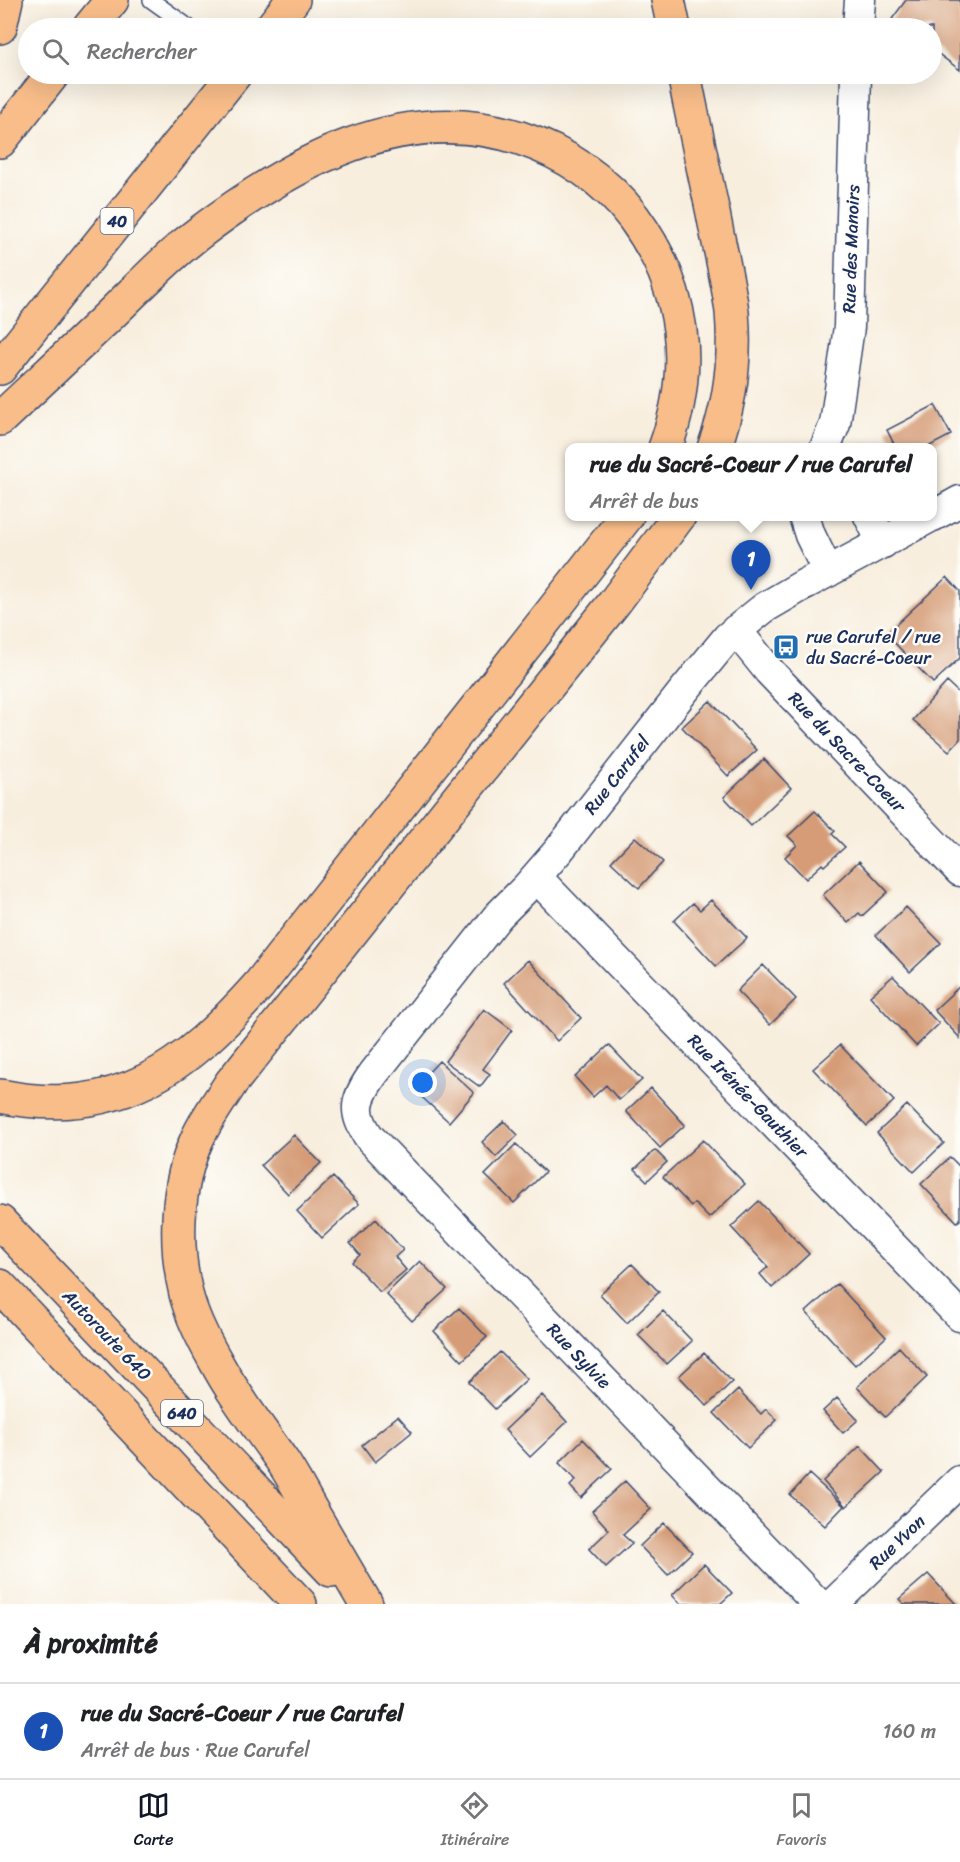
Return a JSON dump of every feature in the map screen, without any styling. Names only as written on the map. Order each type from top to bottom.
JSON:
[{"type":"highway","points":[[0,27],[6,0]]},
{"type":"highway","points":[[97,18],[112,0]]},
{"type":"highway","points":[[279,18],[293,0]]},
{"type":"highway","points":[[668,0],[672,18]]},
{"type":"highway","points":[[0,141],[45,84]]},
{"type":"highway","name":"40","points":[[0,368],[227,84]]},
{"type":"highway","points":[[686,84],[732,313],[733,353],[728,398],[715,443]]},
{"type":"highway","points":[[0,419],[167,260],[198,234],[254,194],[311,162],[371,138],[394,131],[437,126],[486,129],[508,134],[553,151],[593,176],[614,194],[645,232],[668,280],[681,331],[679,400],[666,443]]},
{"type":"highway","points":[[0,1096],[51,1103],[98,1097],[122,1091],[164,1071],[207,1040],[259,985],[623,521]]},
{"type":"highway","points":[[365,1604],[285,1465],[229,1384],[195,1320],[186,1296],[181,1272],[180,1247],[181,1203],[190,1160],[197,1139],[231,1083],[614,603],[676,521]]},
{"type":"highway","name":"Autoroute 640","points":[[0,1222],[365,1604]]},
{"type":"highway","name":"640","points":[[0,1286],[300,1604]]},
{"type":"street","points":[[859,18],[860,0]]},
{"type":"street","name":"Rue des Manoirs","points":[[834,440],[849,327],[856,84]]},
{"type":"street","name":"Rue Carufel","points":[[937,513],[960,501]]},
{"type":"street","points":[[806,521],[828,572]]},
{"type":"street","points":[[871,521],[883,543]]},
{"type":"street","name":"Rue Carufel","points":[[358,1098],[374,1073],[498,916],[536,877],[710,658],[736,630],[764,608],[923,521]]},
{"type":"street","name":"Rue du Sacre-Coeur","points":[[736,630],[769,671],[960,871]]},
{"type":"street","name":"Rue Irénée-Gauthier","points":[[536,877],[960,1316]]},
{"type":"street","name":"Rue Sylvie","points":[[358,1098],[357,1111],[360,1121],[370,1138],[818,1604]]},
{"type":"street","name":"Rue Yvon","points":[[834,1604],[960,1481]]},
{"type":"lane","points":[[151,0],[176,18]]},
{"type":"building","points":[[906,0],[960,0],[960,70],[942,56],[942,18],[893,18]]},
{"type":"building","points":[[935,405],[951,435],[936,443],[894,443],[887,430]]},
{"type":"building","points":[[947,577],[960,591],[960,658],[933,683],[886,634]]},
{"type":"building","points":[[947,682],[960,694],[960,739],[949,751],[913,720]]},
{"type":"building","points":[[710,701],[757,750],[728,776],[682,727]]},
{"type":"building","points":[[764,759],[791,788],[751,826],[724,797]]},
{"type":"building","points":[[815,811],[835,831],[832,834],[845,847],[806,879],[785,857],[797,845],[788,836]]},
{"type":"building","points":[[635,837],[663,862],[639,888],[611,862]]},
{"type":"building","points":[[859,861],[888,892],[862,916],[859,913],[848,923],[823,895]]},
{"type":"building","points":[[711,900],[747,938],[716,966],[674,921],[693,903],[700,910]]},
{"type":"building","points":[[906,907],[941,943],[910,972],[876,935]]},
{"type":"building","points":[[528,960],[581,1018],[557,1041],[504,983]]},
{"type":"building","points":[[763,965],[796,999],[770,1025],[737,991]]},
{"type":"building","points":[[893,976],[939,1024],[916,1046],[870,996]]},
{"type":"building","points":[[960,986],[960,1038],[934,1010]]},
{"type":"building","points":[[484,1009],[512,1030],[483,1069],[490,1074],[480,1087],[445,1061]]},
{"type":"building","points":[[609,1045],[642,1080],[619,1100],[606,1085],[593,1097],[575,1077]]},
{"type":"building","points":[[840,1045],[894,1101],[867,1126],[813,1069]]},
{"type":"building","points":[[439,1061],[474,1093],[449,1122],[413,1089]]},
{"type":"building","points":[[651,1088],[685,1125],[660,1148],[626,1111]]},
{"type":"building","points":[[907,1105],[944,1143],[914,1172],[877,1133]]},
{"type":"building","points":[[504,1121],[518,1135],[496,1157],[482,1142]]},
{"type":"building","points":[[294,1135],[321,1163],[288,1194],[261,1165]]},
{"type":"building","points":[[703,1140],[745,1184],[709,1218],[694,1203],[691,1206],[663,1177]]},
{"type":"building","points":[[516,1144],[545,1172],[514,1203],[485,1175]]},
{"type":"building","points":[[655,1150],[667,1162],[647,1181],[635,1169]]},
{"type":"building","points":[[950,1157],[960,1167],[960,1220],[957,1222],[921,1184]]},
{"type":"building","points":[[333,1177],[359,1204],[322,1238],[297,1211]]},
{"type":"building","points":[[759,1201],[809,1254],[772,1288],[760,1274],[768,1267],[731,1227]]},
{"type":"building","points":[[376,1219],[403,1250],[395,1257],[406,1270],[380,1292],[352,1262],[360,1255],[350,1243]]},
{"type":"building","points":[[420,1261],[447,1289],[412,1321],[386,1294]]},
{"type":"building","points":[[632,1264],[659,1292],[627,1323],[600,1294]]},
{"type":"building","points":[[837,1284],[886,1337],[855,1365],[806,1312]]},
{"type":"building","points":[[459,1308],[487,1337],[462,1361],[434,1331]]},
{"type":"building","points":[[663,1311],[692,1341],[667,1364],[638,1335]]},
{"type":"building","points":[[899,1347],[927,1377],[885,1417],[857,1387]]},
{"type":"building","points":[[500,1352],[527,1379],[495,1409],[469,1382]]},
{"type":"building","points":[[704,1353],[732,1382],[707,1406],[679,1376]]},
{"type":"building","points":[[738,1390],[761,1414],[766,1409],[777,1420],[748,1448],[714,1413]]},
{"type":"building","points":[[542,1395],[567,1422],[530,1457],[505,1430]]},
{"type":"building","points":[[837,1398],[858,1420],[843,1433],[823,1411]]},
{"type":"building","points":[[398,1416],[412,1432],[375,1462],[362,1445]]},
{"type":"building","points":[[583,1439],[612,1469],[581,1498],[570,1486],[576,1480],[559,1463]]},
{"type":"building","points":[[860,1446],[884,1472],[846,1507],[823,1481]]},
{"type":"building","points":[[809,1474],[844,1506],[825,1526],[790,1495]]},
{"type":"building","points":[[625,1481],[651,1509],[623,1535],[632,1543],[606,1567],[589,1549],[609,1530],[592,1511]]},
{"type":"building","points":[[664,1523],[692,1552],[668,1575],[640,1546]]},
{"type":"building","points":[[704,1564],[732,1593],[720,1604],[681,1604],[672,1595]]},
{"type":"building","points":[[928,1574],[956,1604],[904,1604],[899,1599]]},
{"type":"place","name":"rue du Sacré-Coeur / rue Carufel","points":[[751,590]]},
{"type":"place","name":"rue Carufel / rue du Sacré-Coeur","points":[[786,647]]}]
